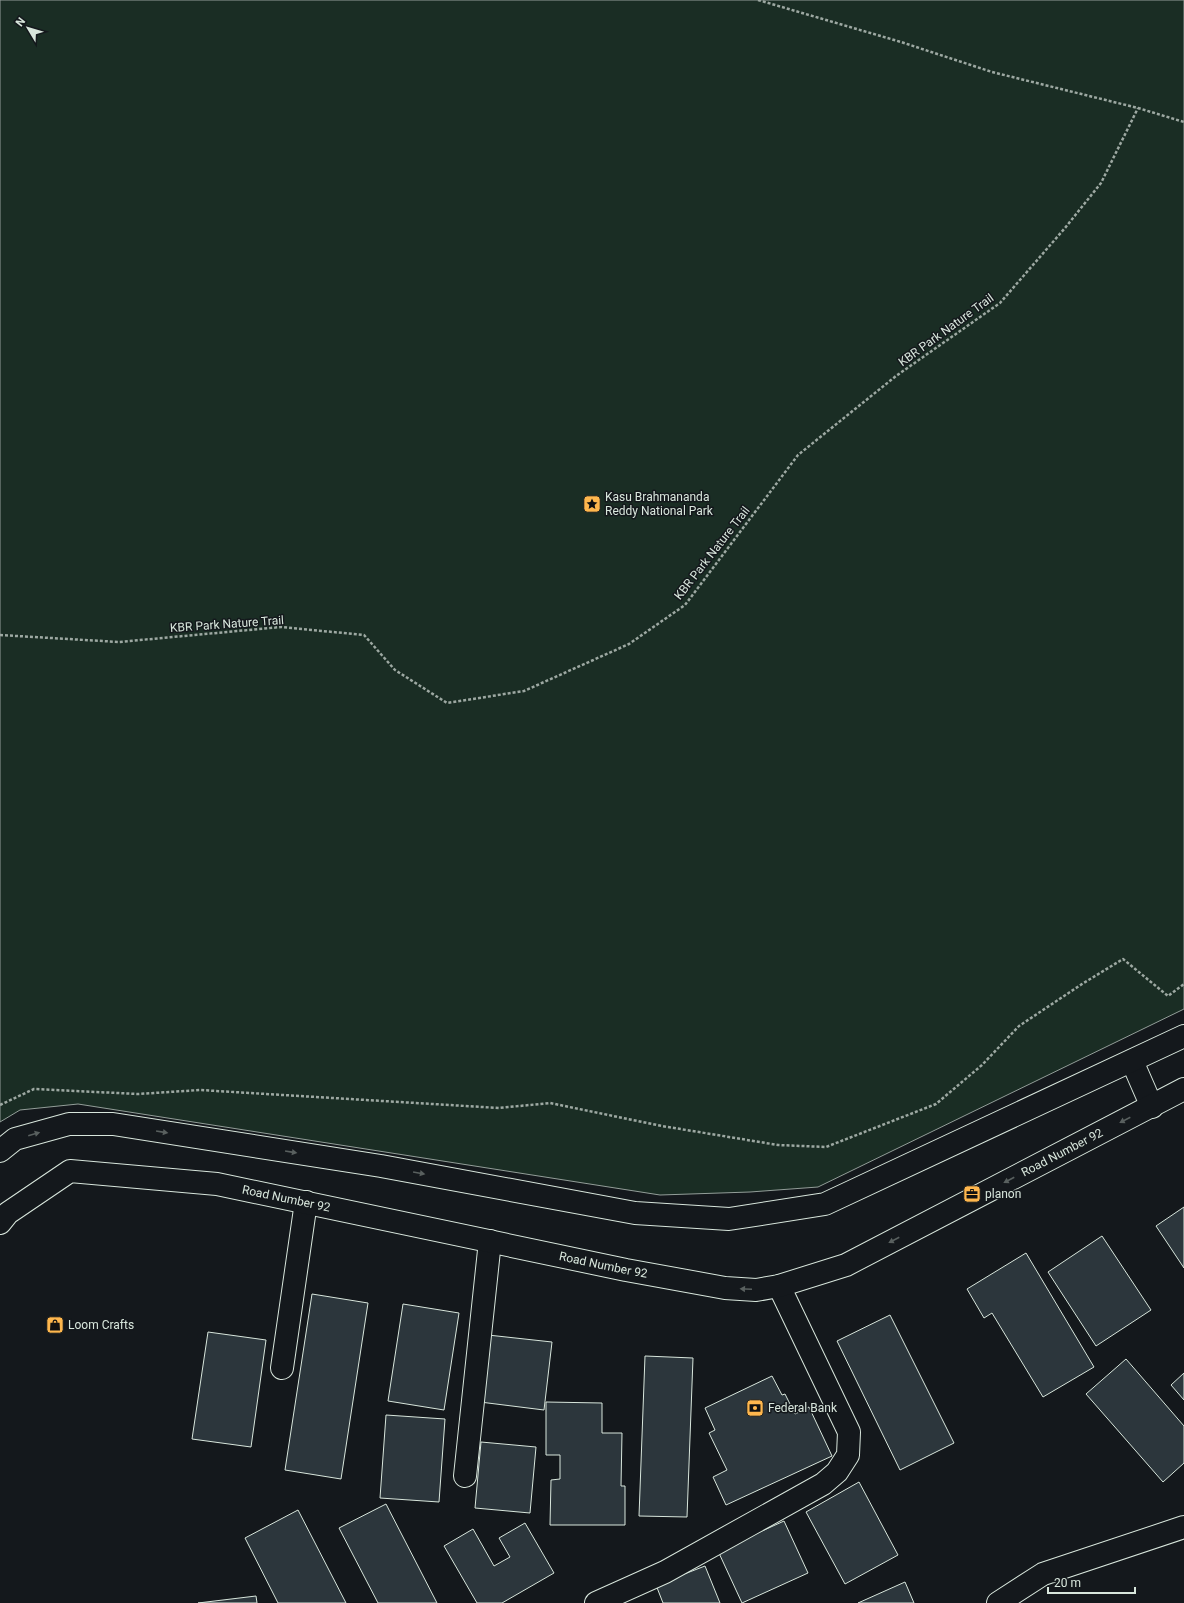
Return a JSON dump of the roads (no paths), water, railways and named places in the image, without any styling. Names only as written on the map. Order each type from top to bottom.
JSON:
[{"type":"main road","points":[[0,1151],[15,1139],[69,1124],[112,1124],[381,1166],[635,1213],[729,1219],[825,1204],[1184,1036]]},
{"type":"main road","points":[[1132,1061],[1152,1107]]},
{"type":"main road","name":"Road Number 92","points":[[0,1223],[8,1213],[70,1171],[217,1184],[626,1270],[725,1288],[756,1290],[779,1286],[846,1265],[1184,1089]]},
{"type":"main road","points":[[282,1368],[306,1202]]},
{"type":"main road","points":[[465,1476],[490,1241]]},
{"type":"main road","points":[[596,1603],[665,1572],[823,1484],[837,1472],[848,1455],[849,1432],[779,1286]]},
{"type":"main road","points":[[998,1603],[1043,1574],[1184,1526]]},
{"type":"place","name":"Kasu Brahmananda Reddy National Park","points":[[592,504]]},
{"type":"place","name":"planon","points":[[972,1194]]},
{"type":"place","name":"Loom Crafts","points":[[55,1325]]},
{"type":"place","name":"Federal Bank","points":[[755,1408]]}]
